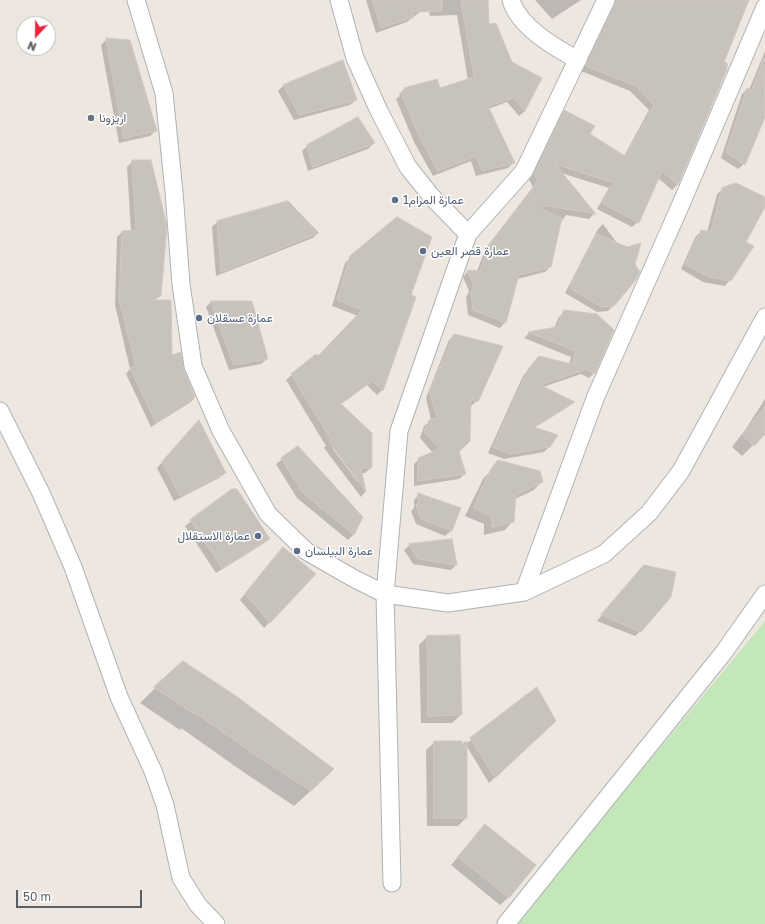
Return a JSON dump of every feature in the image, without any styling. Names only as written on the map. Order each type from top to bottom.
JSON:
[{"type":"street","points":[[136,0],[164,93],[181,284],[193,366],[221,431],[268,514],[306,551],[353,578],[385,594],[448,603],[524,592],[604,554],[649,513],[681,471],[765,317]]},
{"type":"street","points":[[339,0],[355,58],[379,111],[408,167],[431,196],[468,234]]},
{"type":"street","points":[[511,0],[523,22],[557,49],[578,60]]},
{"type":"street","points":[[392,884],[385,594],[399,431],[468,234],[524,171],[606,0]]},
{"type":"street","points":[[524,592],[596,396],[681,204],[765,7]]},
{"type":"street","points":[[0,411],[41,493],[73,567],[119,697],[153,771],[165,805],[181,878],[198,905],[216,924]]},
{"type":"street","points":[[506,924],[724,652],[765,594]]},
{"type":"green space","points":[[765,621],[765,924],[514,924]]},
{"type":"building","points":[[373,0],[442,0],[442,11],[412,12],[414,17],[381,28]]},
{"type":"building","points":[[461,0],[488,0],[489,24],[496,23],[512,62],[542,78],[525,111],[513,98],[488,106],[515,163],[482,171],[476,156],[438,171],[419,136],[401,93],[405,91],[404,88],[437,79],[440,88],[474,77]]},
{"type":"building","points":[[616,0],[749,0],[724,62],[727,63],[727,69],[678,185],[662,171],[639,223],[602,203],[614,183],[555,164],[596,214],[542,205],[541,209],[562,218],[551,267],[519,275],[506,323],[473,310],[471,292],[474,285],[467,270],[480,271],[491,242],[538,181],[534,174],[564,110],[595,126],[590,134],[625,156],[654,105],[636,86],[586,66]]},
{"type":"building","points":[[106,38],[130,40],[157,131],[124,138]]},
{"type":"building","points":[[764,58],[765,117],[745,165],[726,152],[747,88],[751,91]]},
{"type":"building","points":[[343,60],[357,100],[299,115],[283,85]]},
{"type":"building","points":[[358,117],[375,143],[313,167],[307,145]]},
{"type":"building","points":[[132,160],[151,160],[167,226],[161,296],[150,300],[171,300],[172,355],[181,352],[184,370],[195,397],[156,423],[130,368],[136,366],[119,299],[122,231],[136,230]]},
{"type":"building","points":[[736,183],[765,197],[765,207],[746,242],[754,246],[731,281],[709,277],[685,264],[701,230],[711,232],[722,188]]},
{"type":"building","points":[[288,201],[319,233],[221,272],[217,221]]},
{"type":"building","points":[[397,217],[432,237],[411,295],[416,297],[383,391],[372,381],[341,404],[372,433],[372,468],[361,468],[366,492],[329,442],[331,440],[291,374],[316,354],[318,356],[362,310],[337,300],[350,256]]},
{"type":"building","points":[[597,234],[627,247],[641,243],[635,264],[640,272],[635,281],[614,306],[602,307],[571,289],[571,284]]},
{"type":"building","points":[[211,301],[252,301],[268,359],[234,365]]},
{"type":"building","points":[[564,310],[597,314],[614,330],[595,374],[587,369],[540,385],[575,402],[534,427],[558,435],[550,447],[510,454],[493,447],[528,369],[539,356],[572,364],[576,351],[528,332],[557,327]]},
{"type":"building","points":[[454,334],[503,346],[478,402],[471,399],[470,441],[459,452],[466,474],[418,481],[418,458],[440,449],[424,432],[429,420],[437,418],[430,392]]},
{"type":"building","points":[[765,407],[765,434],[754,446],[742,435]]},
{"type":"building","points":[[199,420],[226,473],[180,496],[162,462]]},
{"type":"building","points":[[298,446],[363,517],[354,535],[302,492],[281,458]]},
{"type":"building","points":[[498,460],[540,471],[543,482],[516,495],[514,522],[492,527],[492,516],[473,508],[491,469]]},
{"type":"building","points":[[232,489],[237,489],[270,539],[222,568],[190,520]]},
{"type":"building","points":[[418,493],[461,508],[452,531],[421,519],[416,505],[418,504]]},
{"type":"building","points":[[452,539],[457,565],[418,559],[409,544]]},
{"type":"building","points":[[283,547],[316,574],[270,623],[245,594]]},
{"type":"building","points":[[644,565],[676,572],[671,597],[641,632],[601,615]]},
{"type":"building","points":[[460,635],[462,715],[428,716],[427,636]]},
{"type":"building","points":[[183,661],[236,696],[334,769],[311,791],[254,754],[197,714],[196,715],[154,687]]},
{"type":"building","points":[[537,687],[556,721],[495,778],[470,738]]},
{"type":"building","points":[[434,741],[462,741],[462,744],[467,741],[467,818],[434,818]]},
{"type":"building","points":[[485,824],[536,865],[509,898],[458,857]]},
{"type":"place","name":"اريزونا","points":[[91,118]]},
{"type":"place","name":"عمارة المرام1","points":[[395,200]]},
{"type":"place","name":"عمارة قصر العين","points":[[423,251]]},
{"type":"place","name":"عمارة عسقلان","points":[[199,318]]},
{"type":"place","name":"عمارة الاستقلال","points":[[258,536]]},
{"type":"place","name":"عمارة البيلسان","points":[[297,551]]}]
